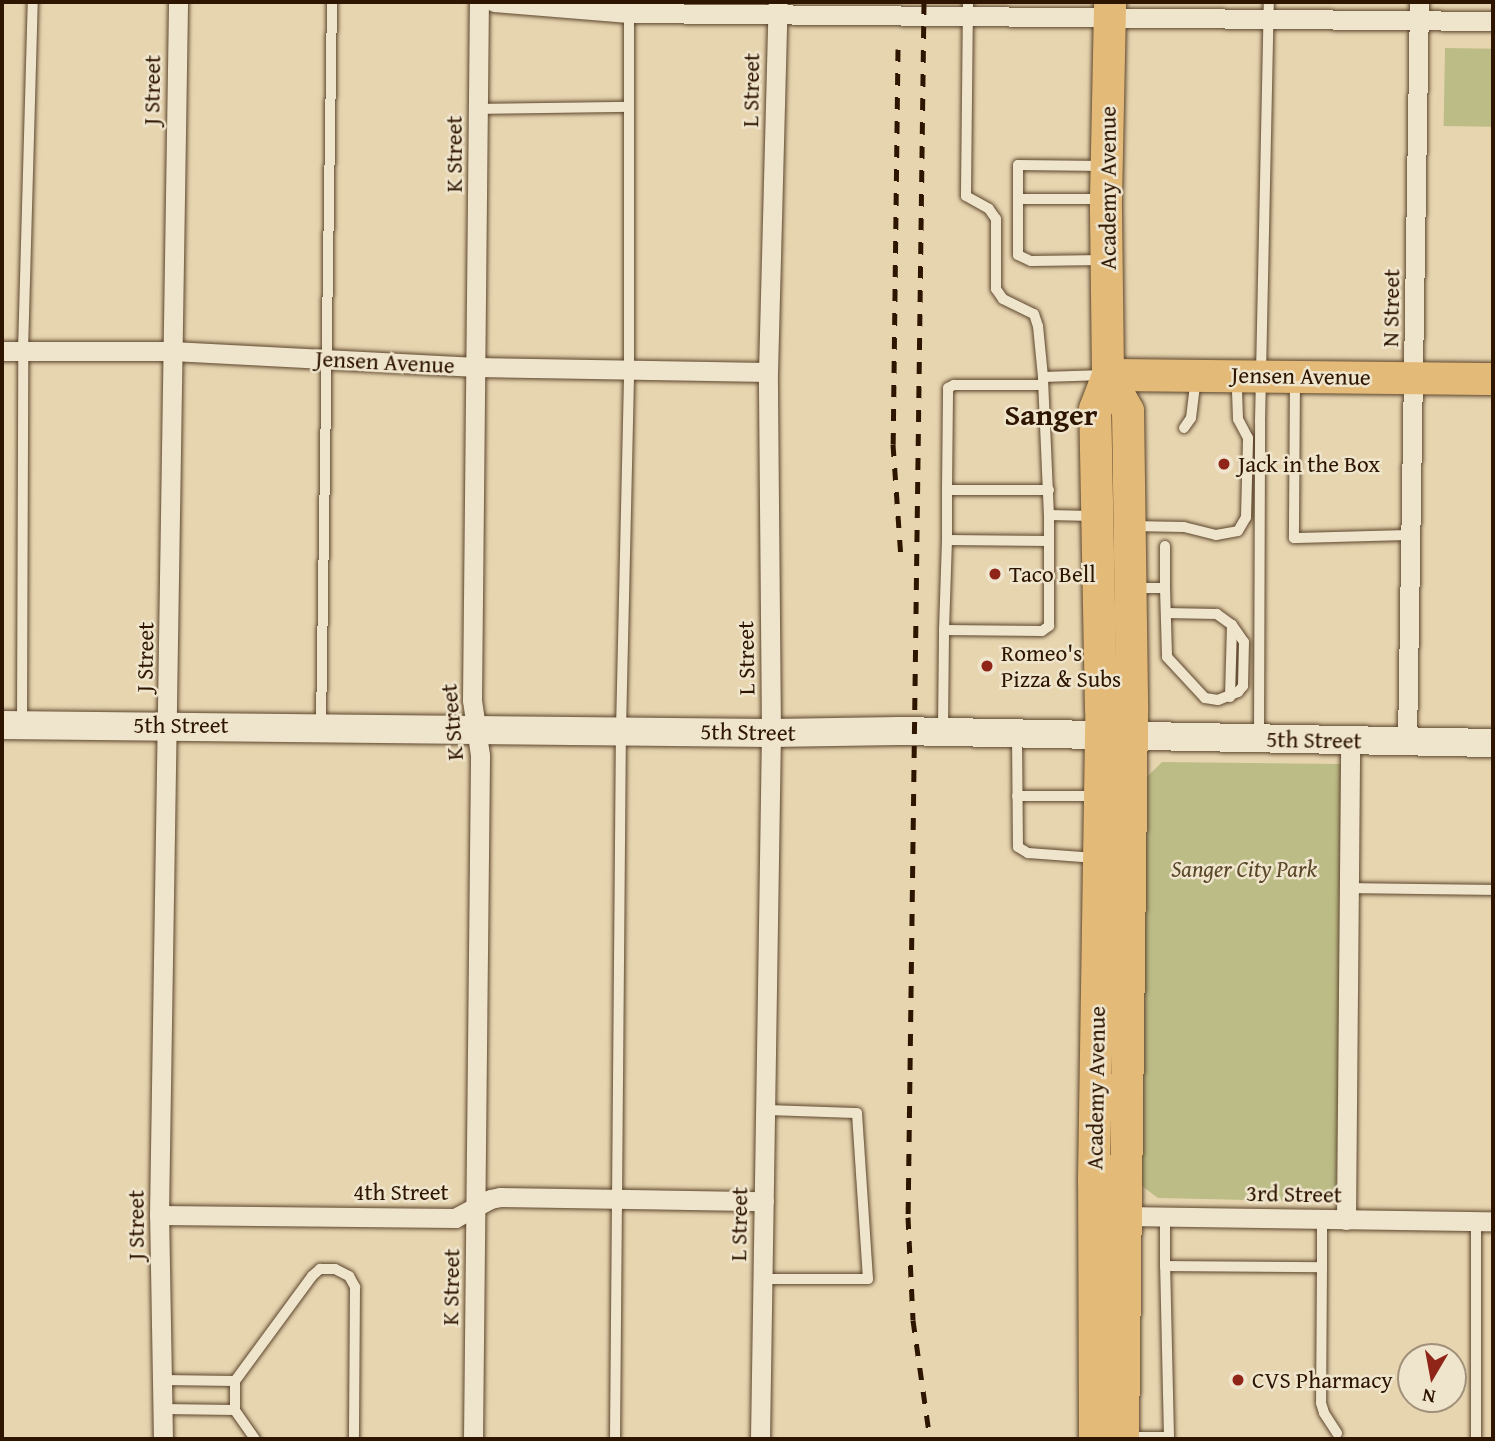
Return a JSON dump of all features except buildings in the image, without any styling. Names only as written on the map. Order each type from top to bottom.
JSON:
[{"type":"main road","name":"Academy Avenue","points":[[1109,1438],[1109,1215],[1099,907],[1101,736],[1095,409],[1108,375],[1106,198],[1110,9]]},
{"type":"main road","name":"Academy Avenue","points":[[1108,375],[1128,411],[1132,737],[1128,1001],[1109,1215]]},
{"type":"main road","name":"Jensen Avenue","points":[[1108,375],[1493,379]]},
{"type":"main road","points":[[1099,907],[1110,913],[1113,968],[1128,1001]]},
{"type":"street","name":"J Street","points":[[163,1439],[159,1215],[178,2]]},
{"type":"street","name":"K Street","points":[[473,1439],[480,768],[472,700],[479,2]]},
{"type":"street","points":[[494,2],[629,7],[1419,11],[1493,21]]},
{"type":"street","name":"L Street","points":[[760,1439],[771,733],[768,372],[777,8]]},
{"type":"street","name":"N Street","points":[[1408,741],[1419,11]]},
{"type":"street","name":"Jensen Avenue","points":[[2,351],[172,351],[477,367],[768,372]]},
{"type":"street","name":"5th Street","points":[[12,725],[943,733],[1493,743]]},
{"type":"street","points":[[1346,1220],[1350,740]]},
{"type":"street","name":"4th Street","points":[[159,1215],[455,1218],[499,1197],[764,1201]]},
{"type":"street","name":"3rd Street","points":[[1109,1215],[1485,1221]]},
{"type":"lane","points":[[12,725],[33,2]]},
{"type":"lane","points":[[321,726],[332,2]]},
{"type":"lane","points":[[615,1439],[621,730],[629,369],[629,7]]},
{"type":"lane","points":[[944,630],[1042,631],[1049,626],[1049,491],[1038,326],[1034,314],[1003,299],[996,289],[996,219],[989,209],[966,196],[969,8]]},
{"type":"lane","points":[[1128,526],[1184,527],[1216,535],[1238,531],[1246,517],[1248,439],[1238,419],[1250,375],[1269,10]]},
{"type":"lane","points":[[478,109],[629,107]]},
{"type":"lane","points":[[1107,166],[1018,165],[1018,255],[1031,261],[1107,260]]},
{"type":"lane","points":[[1018,199],[1106,198]]},
{"type":"lane","points":[[1184,428],[1191,418],[1196,374]]},
{"type":"lane","points":[[943,733],[948,388],[954,385],[1108,375]]},
{"type":"lane","points":[[1250,375],[1260,422],[1259,740]]},
{"type":"lane","points":[[1295,376],[1294,538],[1411,535]]},
{"type":"lane","points":[[947,491],[1049,491]]},
{"type":"lane","points":[[1049,515],[1096,516]]},
{"type":"lane","points":[[947,540],[1049,541]]},
{"type":"lane","points":[[1165,546],[1165,588],[1167,657],[1205,698],[1230,697],[1232,625],[1217,614],[1166,613]]},
{"type":"lane","points":[[1129,588],[1165,588]]},
{"type":"lane","points":[[1016,734],[1018,846],[1021,851],[1100,858]]},
{"type":"lane","points":[[1017,796],[1100,796]]},
{"type":"lane","points":[[1348,888],[1493,890]]},
{"type":"lane","points":[[763,1279],[868,1279],[857,1112],[765,1110]]},
{"type":"lane","points":[[1109,1438],[1169,1437],[1164,1217]]},
{"type":"lane","points":[[1322,1220],[1321,1403],[1337,1433]]},
{"type":"lane","points":[[1476,1439],[1485,1221]]},
{"type":"lane","points":[[1165,1266],[1322,1266]]},
{"type":"lane","points":[[255,1439],[234,1410],[235,1381],[312,1276],[320,1269],[335,1269],[349,1276],[355,1287],[354,1439]]},
{"type":"lane","points":[[163,1380],[235,1381]]},
{"type":"lane","points":[[163,1409],[234,1410]]},
{"type":"green space","points":[[1445,48],[1493,49],[1492,127],[1444,126]]},
{"type":"green space","name":"Sanger City Park","points":[[1162,762],[1344,764],[1336,1202],[1158,1198],[1142,1186],[1147,777]]},
{"type":"railway","points":[[924,2],[908,1217],[913,1320],[930,1439]]},
{"type":"railway","points":[[898,49],[893,444],[901,559]]},
{"type":"place","name":"Jack in the Box","points":[[1224,464]]},
{"type":"place","name":"Taco Bell","points":[[995,574]]},
{"type":"place","name":"Romeo's Pizza & Subs","points":[[987,666]]},
{"type":"place","name":"CVS Pharmacy","points":[[1238,1380]]},
{"type":"district","name":"Sanger","points":[[1051,414]]}]
